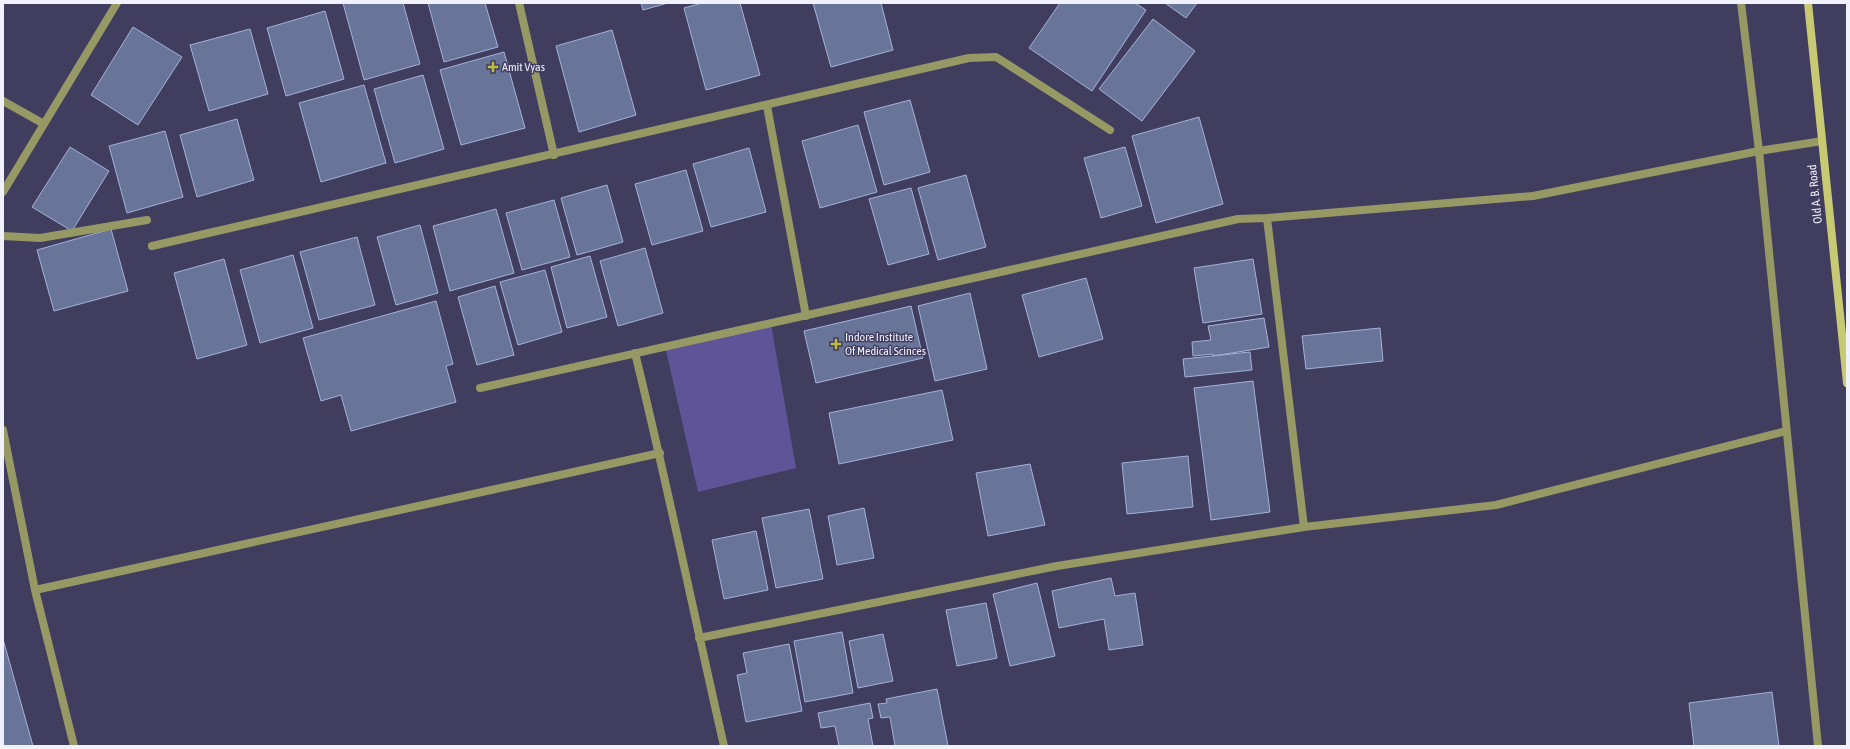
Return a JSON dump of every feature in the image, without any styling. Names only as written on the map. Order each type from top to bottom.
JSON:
[{"type":"main road","name":"Old A. B. Road","points":[[1808,3],[1847,383]]},
{"type":"street","points":[[3,192],[117,3]]},
{"type":"street","points":[[519,3],[554,155]]},
{"type":"street","points":[[1741,3],[1759,152],[1786,431],[1794,491],[1818,746]]},
{"type":"street","points":[[152,246],[767,106],[969,58],[996,57],[1110,130]]},
{"type":"street","points":[[3,101],[44,124]]},
{"type":"street","points":[[767,106],[806,316]]},
{"type":"street","points":[[480,388],[1238,219],[1267,218],[1533,196],[1759,152],[1822,142]]},
{"type":"street","points":[[1267,218],[1304,527]]},
{"type":"street","points":[[3,236],[40,238],[147,220]]},
{"type":"street","points":[[635,353],[660,454],[699,638],[724,746]]},
{"type":"street","points":[[3,430],[35,590],[74,746]]},
{"type":"street","points":[[699,638],[1057,566],[1304,527],[1496,505],[1786,431]]},
{"type":"street","points":[[35,590],[660,454]]},
{"type":"shaded area","points":[[771,324],[796,468],[698,492],[665,346]]},
{"type":"building","points":[[343,3],[403,3],[420,64],[364,80]]},
{"type":"building","points":[[428,3],[485,3],[498,47],[444,62]]},
{"type":"building","points":[[641,3],[668,3],[643,10]]},
{"type":"building","points":[[702,3],[740,3],[760,75],[706,90],[684,8]]},
{"type":"building","points":[[813,3],[881,3],[893,50],[831,67]]},
{"type":"building","points":[[1060,3],[1135,3],[1146,10],[1092,91],[1029,48]]},
{"type":"building","points":[[1165,3],[1197,3],[1186,18]]},
{"type":"building","points":[[325,11],[344,79],[286,96],[267,28]]},
{"type":"building","points":[[1153,19],[1195,51],[1142,121],[1099,89]]},
{"type":"building","points":[[133,27],[182,57],[138,125],[91,95]]},
{"type":"building","points":[[250,29],[268,94],[209,111],[190,45]]},
{"type":"building","points":[[612,30],[636,115],[579,132],[556,46]]},
{"type":"building","points":[[504,52],[525,128],[461,145],[440,70]]},
{"type":"building","points":[[423,75],[444,149],[395,163],[374,89]]},
{"type":"building","points":[[364,85],[386,163],[321,182],[299,103]]},
{"type":"building","points":[[910,100],[930,172],[884,185],[864,112]]},
{"type":"building","points":[[1199,117],[1223,204],[1156,223],[1132,136]]},
{"type":"building","points":[[237,119],[254,180],[197,197],[180,135]]},
{"type":"building","points":[[858,125],[877,192],[820,208],[802,141]]},
{"type":"building","points":[[165,131],[183,197],[127,213],[109,146]]},
{"type":"building","points":[[70,147],[109,171],[72,231],[32,207]]},
{"type":"building","points":[[1125,147],[1142,206],[1101,218],[1084,158]]},
{"type":"building","points":[[749,148],[766,212],[711,227],[693,164]]},
{"type":"building","points":[[686,170],[703,231],[652,245],[635,184]]},
{"type":"building","points":[[966,175],[986,247],[938,260],[918,188]]},
{"type":"building","points":[[607,185],[623,242],[577,255],[561,198]]},
{"type":"building","points":[[911,188],[929,254],[888,265],[869,199]]},
{"type":"building","points":[[554,200],[570,257],[522,270],[506,213]]},
{"type":"building","points":[[496,209],[514,273],[450,291],[433,226]]},
{"type":"building","points":[[420,225],[438,293],[396,305],[377,237]]},
{"type":"building","points":[[111,229],[128,291],[54,311],[37,250]]},
{"type":"building","points":[[357,237],[375,305],[319,320],[300,252]]},
{"type":"building","points":[[645,248],[663,313],[618,326],[600,261]]},
{"type":"building","points":[[293,255],[313,328],[260,343],[240,270]]},
{"type":"building","points":[[590,256],[607,317],[567,328],[551,267]]},
{"type":"building","points":[[224,259],[247,345],[197,359],[174,273]]},
{"type":"building","points":[[1253,259],[1262,314],[1203,323],[1194,268]]},
{"type":"building","points":[[545,270],[562,332],[518,345],[500,282]]},
{"type":"building","points":[[1086,278],[1103,339],[1039,357],[1022,295]]},
{"type":"building","points":[[495,286],[514,355],[477,365],[458,297]]},
{"type":"building","points":[[970,293],[987,369],[935,381],[918,306]]},
{"type":"building","points":[[436,301],[453,364],[446,366],[456,402],[351,431],[341,395],[321,401],[303,338]]},
{"type":"building","points":[[911,306],[923,358],[816,383],[804,331]]},
{"type":"building","points":[[1264,318],[1269,347],[1213,356],[1213,354],[1193,356],[1192,342],[1211,340],[1208,326]]},
{"type":"building","points":[[1380,328],[1383,361],[1306,369],[1302,336]]},
{"type":"building","points":[[1250,352],[1252,370],[1185,377],[1183,359]]},
{"type":"building","points":[[1253,381],[1270,512],[1211,520],[1194,388]]},
{"type":"building","points":[[942,390],[953,440],[839,464],[829,413]]},
{"type":"building","points":[[1188,456],[1193,507],[1127,514],[1122,463]]},
{"type":"building","points":[[1030,464],[1045,525],[988,536],[976,473]]},
{"type":"building","points":[[864,508],[874,558],[837,565],[828,516]]},
{"type":"building","points":[[809,509],[823,579],[776,588],[762,518]]},
{"type":"building","points":[[756,531],[768,590],[724,599],[712,540]]},
{"type":"building","points":[[1111,578],[1115,596],[1135,593],[1143,645],[1109,650],[1104,619],[1059,628],[1052,591]]},
{"type":"building","points":[[1037,583],[1055,656],[1010,666],[993,594]]},
{"type":"building","points":[[986,603],[997,658],[957,666],[946,610]]},
{"type":"building","points":[[842,632],[853,693],[805,702],[794,641]]},
{"type":"building","points":[[883,634],[893,681],[858,688],[849,641]]},
{"type":"building","points":[[3,639],[33,746],[3,746]]},
{"type":"building","points":[[789,644],[802,711],[746,722],[737,675],[747,673],[743,653]]},
{"type":"building","points":[[937,689],[948,746],[895,746],[890,717],[881,718],[878,704],[887,703],[886,699]]},
{"type":"building","points":[[1772,692],[1779,746],[1694,746],[1689,703]]},
{"type":"building","points":[[870,703],[873,718],[868,719],[873,746],[839,746],[835,726],[821,728],[818,713]]},
{"type":"place","name":"Amit Vyas","points":[[493,67]]},
{"type":"place","name":"Indore Institute Of Medical Scinces","points":[[836,344]]}]
